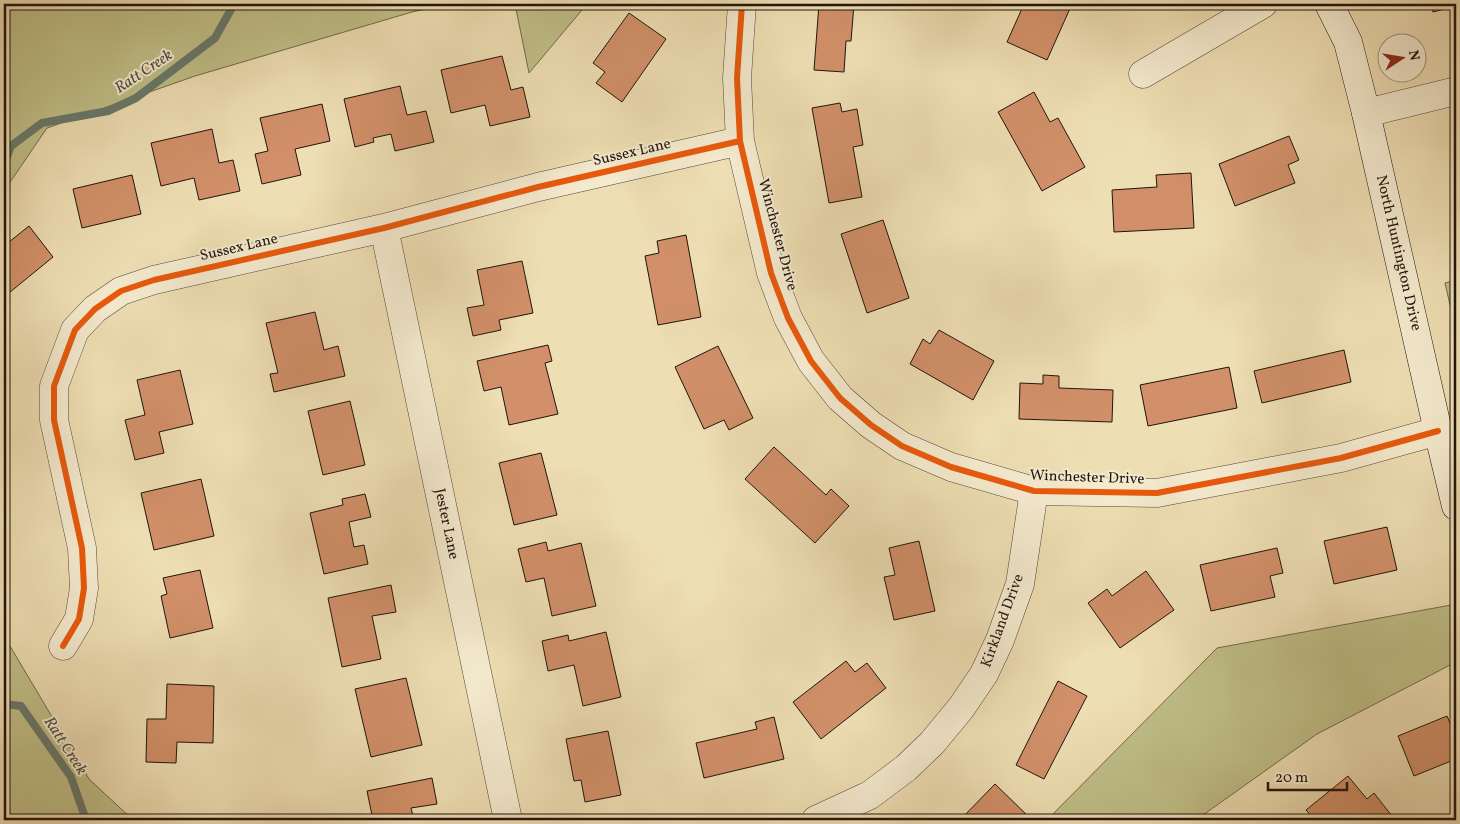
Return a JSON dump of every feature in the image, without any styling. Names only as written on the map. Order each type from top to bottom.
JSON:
[{"type":"street","name":"Winchester Drive","points":[[742,4],[737,78],[740,141],[771,273],[788,318],[811,361],[840,398],[871,425],[902,446],[951,467],[1034,491],[1157,494],[1341,458],[1438,431]]},
{"type":"street","points":[[1143,74],[1263,4]]},
{"type":"street","name":"North Huntington Drive","points":[[1329,4],[1348,42],[1366,113],[1456,506]]},
{"type":"street","points":[[1366,113],[1456,91]]},
{"type":"street","name":"Sussex Lane","points":[[63,646],[79,619],[84,588],[82,548],[54,420],[54,386],[75,330],[95,308],[121,291],[154,280],[384,228],[538,187],[740,141]]},
{"type":"street","name":"Jester Lane","points":[[384,228],[508,820]]},
{"type":"street","name":"Kirkland Drive","points":[[816,820],[870,795],[906,768],[932,743],[962,708],[984,674],[1000,640],[1020,584],[1034,491]]},
{"type":"shaded area","points":[[4,4],[449,4],[412,12],[195,76],[47,128],[4,191]]},
{"type":"shaded area","points":[[515,4],[587,4],[529,73]]},
{"type":"shaded area","points":[[1456,280],[1456,331],[1445,283]]},
{"type":"shaded area","points":[[1451,605],[1456,623],[1456,662],[1317,734],[1196,820],[1047,820],[1217,648]]},
{"type":"shaded area","points":[[4,636],[89,779],[133,820],[4,820]]},
{"type":"building","points":[[819,4],[854,4],[851,41],[846,41],[844,72],[814,70]]},
{"type":"building","points":[[1024,4],[1072,4],[1047,60],[1007,42]]},
{"type":"building","points":[[1431,4],[1456,4],[1456,6],[1433,12]]},
{"type":"building","points":[[629,13],[666,39],[622,102],[596,83],[605,72],[593,63]]},
{"type":"building","points":[[502,56],[511,90],[523,87],[530,117],[490,126],[485,105],[451,113],[441,70]]},
{"type":"building","points":[[400,86],[407,115],[426,111],[434,142],[395,151],[391,134],[373,138],[374,142],[355,147],[344,99]]},
{"type":"building","points":[[1034,92],[1050,122],[1058,118],[1085,167],[1042,191],[998,112]]},
{"type":"building","points":[[840,103],[842,112],[857,109],[863,145],[853,147],[862,197],[829,203],[812,108]]},
{"type":"building","points":[[322,104],[330,141],[295,149],[301,175],[262,184],[255,154],[268,151],[260,118]]},
{"type":"building","points":[[212,129],[219,163],[233,160],[240,191],[199,200],[194,178],[161,186],[151,143]]},
{"type":"building","points":[[1289,136],[1299,160],[1288,165],[1295,183],[1235,206],[1219,164]]},
{"type":"building","points":[[1191,173],[1194,228],[1114,232],[1112,190],[1157,187],[1156,175]]},
{"type":"building","points":[[132,175],[141,214],[82,228],[73,189]]},
{"type":"building","points":[[883,220],[909,298],[867,313],[841,234]]},
{"type":"building","points":[[29,226],[53,257],[4,297],[4,246]]},
{"type":"building","points":[[686,235],[701,317],[658,325],[645,256],[659,253],[657,241]]},
{"type":"building","points":[[522,261],[533,313],[499,320],[501,330],[473,336],[467,308],[484,305],[477,270]]},
{"type":"building","points":[[315,312],[324,350],[338,346],[345,376],[274,392],[270,374],[278,373],[266,323]]},
{"type":"building","points":[[939,330],[994,361],[973,400],[910,364],[923,339],[930,344]]},
{"type":"building","points":[[548,345],[552,361],[545,363],[558,414],[509,425],[501,387],[484,391],[477,361]]},
{"type":"building","points":[[718,346],[753,418],[729,430],[724,420],[704,429],[675,367]]},
{"type":"building","points":[[1344,350],[1351,382],[1262,403],[1254,371]]},
{"type":"building","points":[[1229,367],[1237,408],[1148,426],[1140,385]]},
{"type":"building","points":[[180,370],[193,424],[159,432],[164,453],[135,460],[125,420],[145,415],[137,380]]},
{"type":"building","points":[[1043,375],[1059,376],[1059,388],[1113,390],[1112,422],[1019,419],[1020,383],[1043,384]]},
{"type":"building","points":[[350,401],[365,465],[323,475],[308,411]]},
{"type":"building","points":[[774,447],[826,495],[831,489],[849,506],[815,543],[745,479]]},
{"type":"building","points":[[541,453],[557,515],[514,525],[499,463]]},
{"type":"building","points":[[201,479],[214,536],[154,550],[141,493]]},
{"type":"building","points":[[365,494],[371,517],[349,522],[354,547],[364,545],[368,564],[324,574],[310,513],[343,505],[342,499]]},
{"type":"building","points":[[1387,527],[1397,570],[1334,584],[1324,541]]},
{"type":"building","points":[[919,541],[935,611],[894,620],[884,577],[895,575],[889,548]]},
{"type":"building","points":[[546,542],[548,551],[581,543],[596,606],[552,616],[544,578],[526,582],[518,549]]},
{"type":"building","points":[[1277,548],[1283,573],[1270,576],[1275,597],[1211,611],[1200,565]]},
{"type":"building","points":[[200,570],[213,628],[170,638],[161,596],[167,594],[163,578]]},
{"type":"building","points":[[1146,571],[1174,610],[1120,648],[1088,603],[1107,589],[1112,596]]},
{"type":"building","points":[[391,585],[396,612],[372,616],[381,659],[342,667],[328,598]]},
{"type":"building","points":[[606,632],[621,697],[583,706],[574,665],[548,671],[542,641],[568,635],[569,641]]},
{"type":"building","points":[[846,661],[855,672],[867,663],[886,688],[821,739],[793,702]]},
{"type":"building","points":[[406,678],[422,745],[371,757],[355,689]]},
{"type":"building","points":[[1058,681],[1087,696],[1044,779],[1016,765]]},
{"type":"building","points":[[167,684],[214,686],[213,743],[177,742],[176,763],[146,762],[147,719],[166,719]]},
{"type":"building","points":[[1447,716],[1456,738],[1456,759],[1414,776],[1398,736]]},
{"type":"building","points":[[774,717],[784,759],[704,778],[696,743],[757,729],[755,722]]},
{"type":"building","points":[[608,731],[621,795],[585,802],[581,780],[574,781],[566,739]]},
{"type":"building","points":[[1348,776],[1367,799],[1374,793],[1392,816],[1387,820],[1315,820],[1306,810]]},
{"type":"building","points":[[432,778],[437,804],[411,808],[414,820],[373,820],[367,791]]},
{"type":"building","points":[[995,784],[1031,819],[960,820]]},
{"type":"waterway","name":"Ratt Creek","points":[[4,164],[11,146],[42,123],[108,111],[136,98],[215,38],[234,4]]},
{"type":"waterway","name":"Ratt Creek","points":[[4,704],[21,706],[71,777],[87,820]]},
{"type":"cycle path","points":[[742,4],[737,78],[740,141],[771,273],[788,318],[811,361],[840,398],[871,425],[902,446],[951,467],[1034,491],[1157,493],[1341,458],[1438,431]]},
{"type":"cycle path","points":[[63,646],[79,619],[84,588],[82,548],[54,420],[54,386],[75,330],[95,309],[121,291],[154,280],[384,228],[538,187],[740,141]]}]
